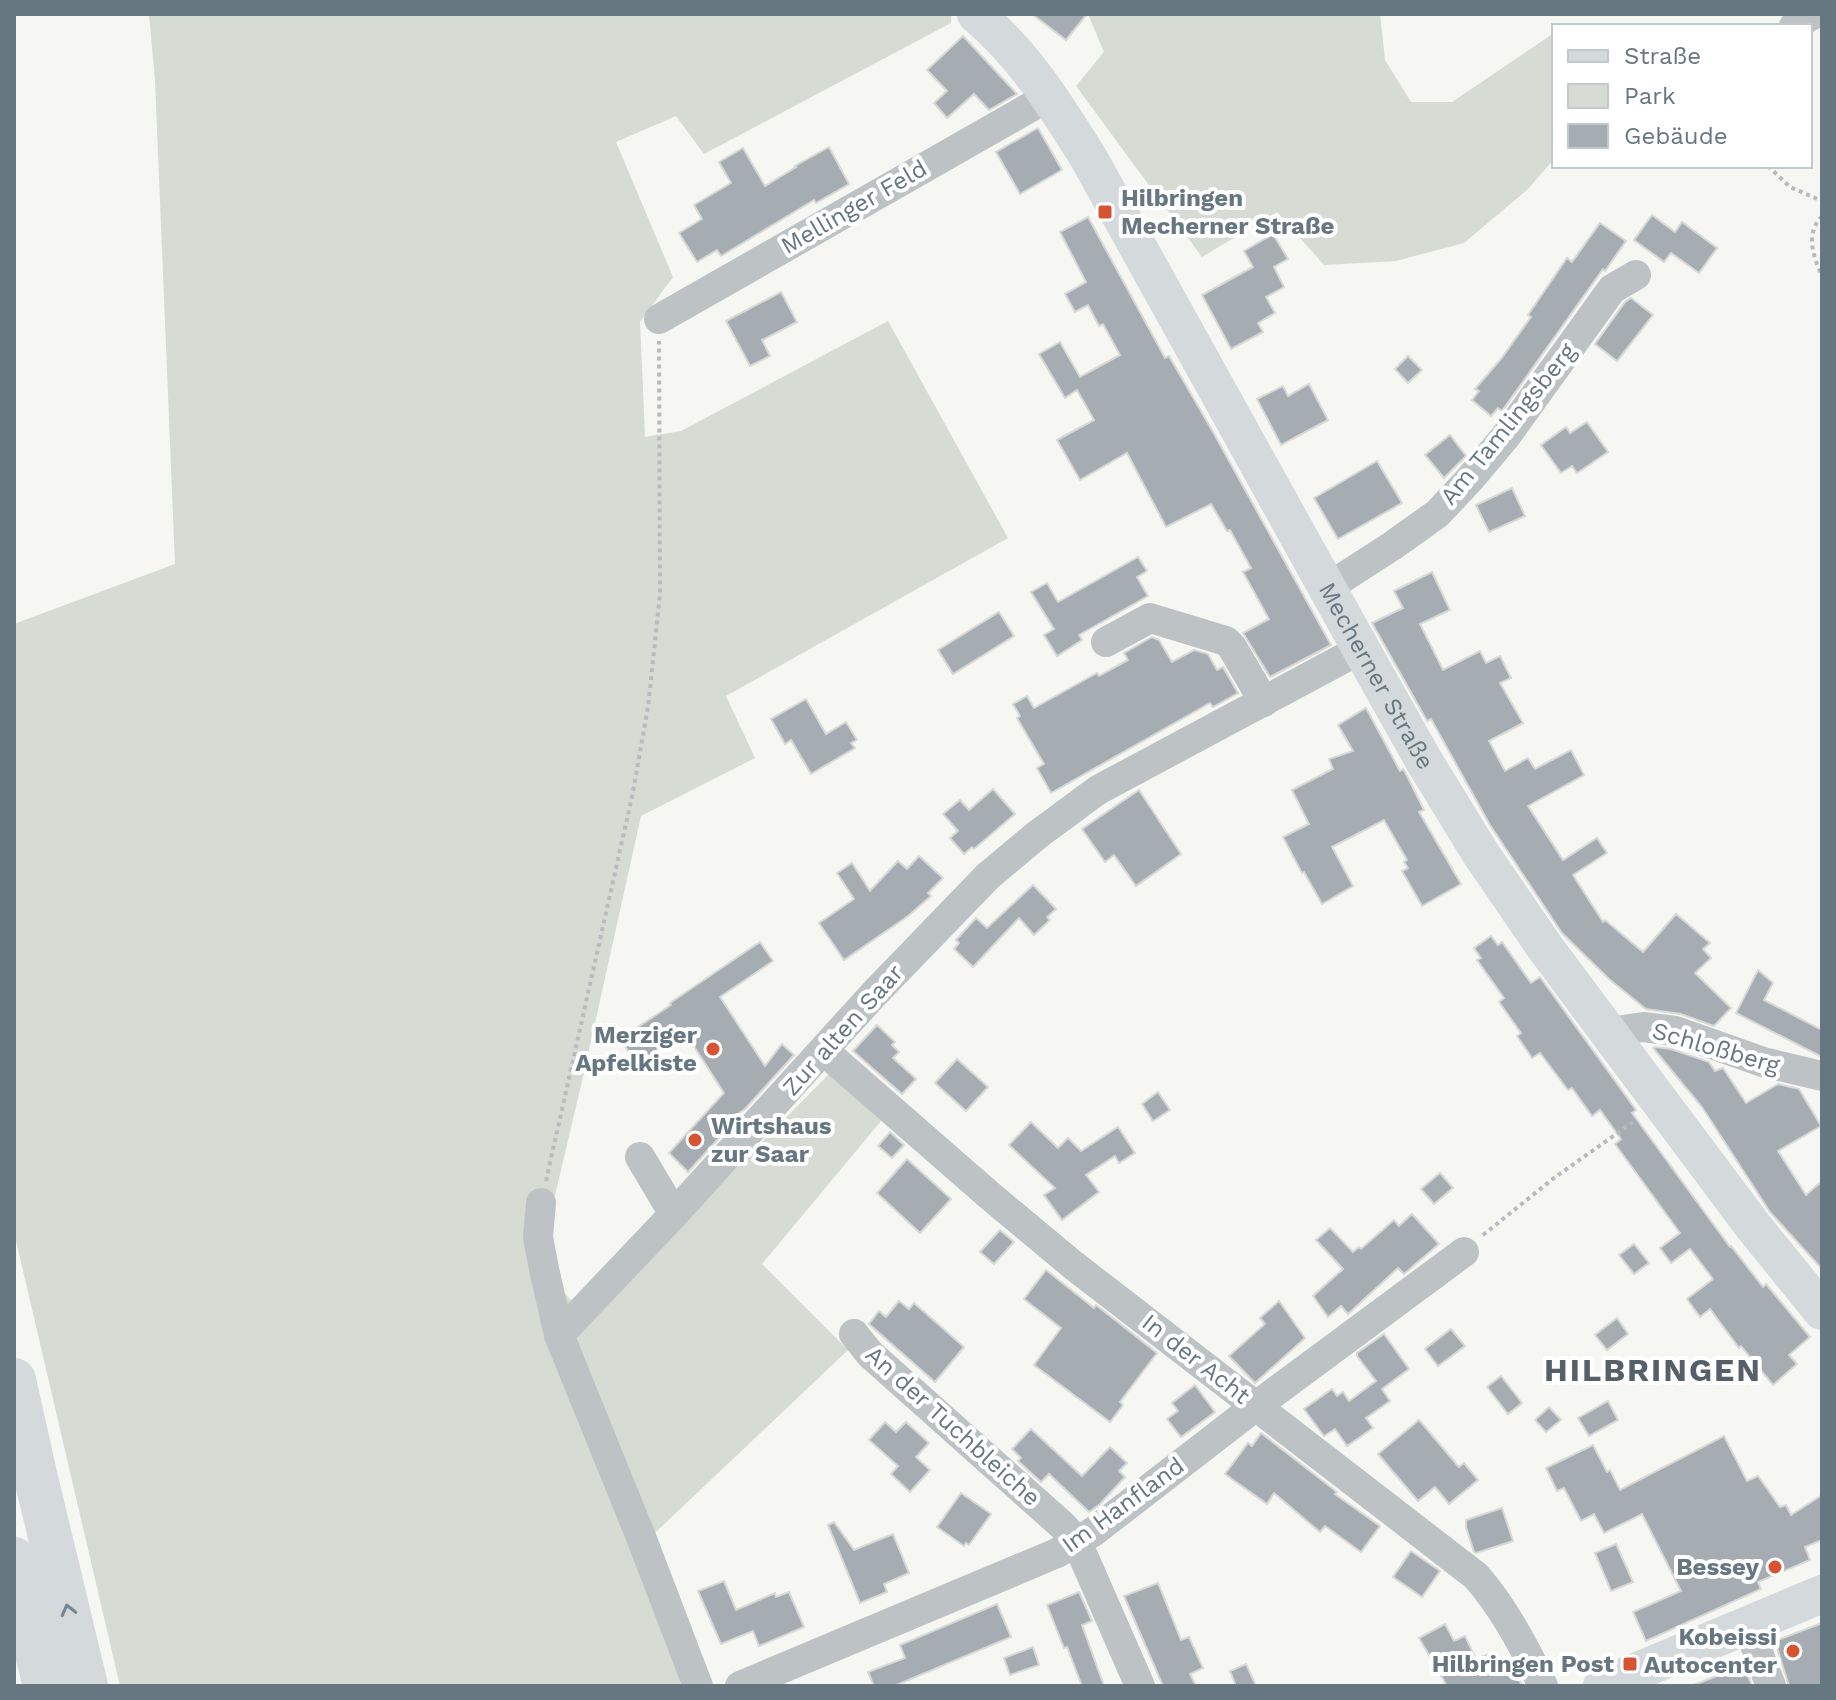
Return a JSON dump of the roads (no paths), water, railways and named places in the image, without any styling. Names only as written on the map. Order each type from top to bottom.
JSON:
[{"type":"highway","points":[[14,1380],[86,1686]]},
{"type":"highway","points":[[14,1559],[45,1686]]},
{"type":"main road","name":"Mecherner Straße","points":[[976,14],[1019,55],[1050,96],[1096,170],[1424,761],[1481,854],[1544,946],[1661,1103],[1753,1226],[1822,1311]]},
{"type":"main road","points":[[1602,1686],[1822,1594]]},
{"type":"street","name":"Mellinger Feld","points":[[659,319],[1050,96]]},
{"type":"street","name":"Am Tamlingsberg","points":[[1327,588],[1437,514],[1506,436],[1612,289],[1636,275]]},
{"type":"street","points":[[1106,642],[1150,618],[1226,641],[1264,702]]},
{"type":"street","name":"Zur alten Saar","points":[[559,1335],[874,994],[988,876],[1098,790],[1361,649]]},
{"type":"street","name":"Schloßberg","points":[[1609,1032],[1643,1027],[1675,1031],[1763,1062],[1822,1076]]},
{"type":"street","name":"In der Acht","points":[[824,1051],[1049,1245],[1476,1576],[1511,1624],[1543,1686]]},
{"type":"street","points":[[640,1157],[674,1214]]},
{"type":"street","points":[[541,1203],[538,1237],[559,1335],[698,1686]]},
{"type":"street","name":"Im Hanfland","points":[[740,1686],[1077,1542],[1464,1252]]},
{"type":"street","name":"An der Tuchbleiche","points":[[854,1334],[870,1354],[1063,1526],[1077,1542],[1140,1686]]},
{"type":"street","points":[[1747,1624],[1771,1686]]},
{"type":"place","name":"Hilbringen Mecherner Straße","points":[[1105,212]]},
{"type":"place","name":"Merziger Apfelkiste","points":[[713,1049]]},
{"type":"place","name":"Wirtshaus zur Saar","points":[[695,1140]]},
{"type":"place","name":"Bessey","points":[[1775,1567]]},
{"type":"place","name":"Kobeissi Autocenter","points":[[1793,1651]]},
{"type":"place","name":"Hilbringen Post","points":[[1630,1664]]},
{"type":"district","name":"HILBRINGEN","points":[[1653,1370]]}]
